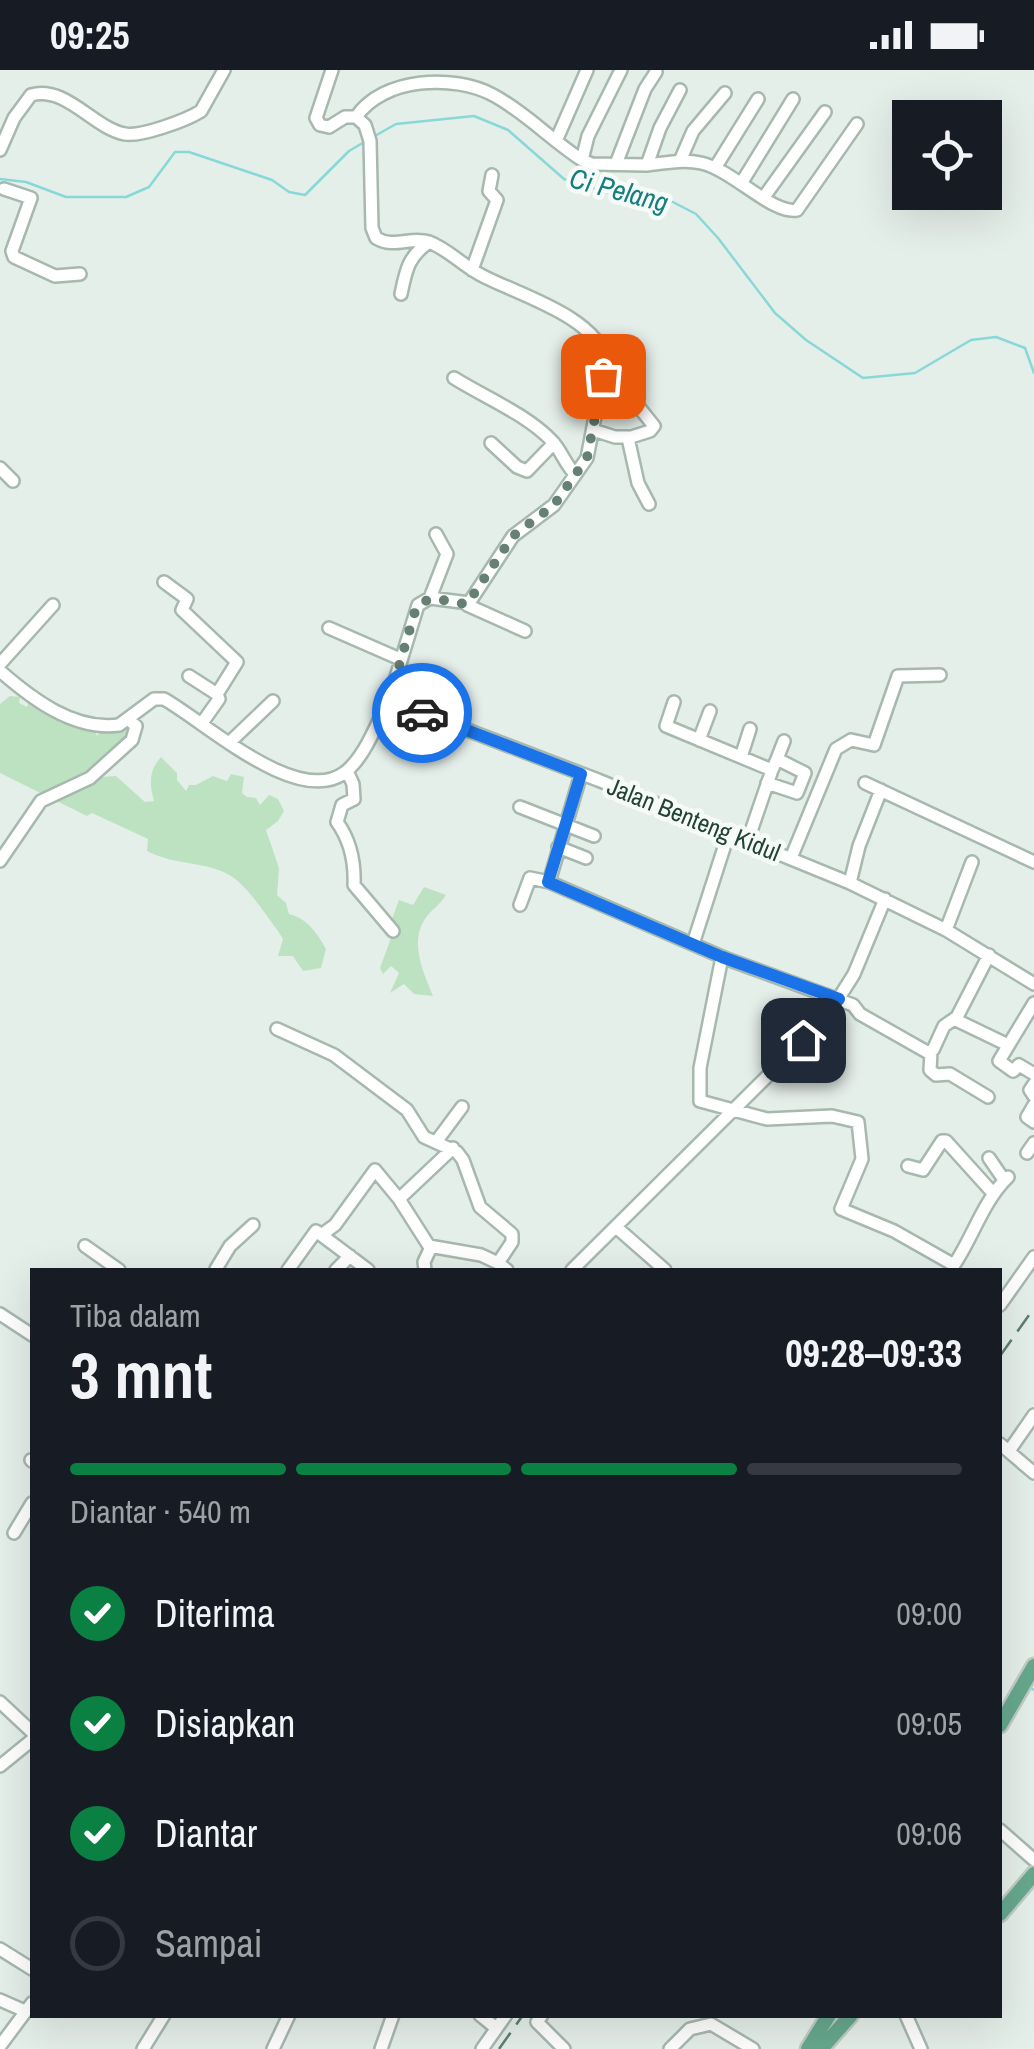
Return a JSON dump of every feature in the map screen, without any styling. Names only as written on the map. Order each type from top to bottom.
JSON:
[{"type":"main road","points":[[1002,1722],[1034,1666]]},
{"type":"main road","points":[[1002,1912],[1033,1879]]},
{"type":"main road","points":[[818,2044],[828,2018]]},
{"type":"main road","points":[[818,2044],[835,2018]]},
{"type":"main road","points":[[818,2044],[848,2018]]},
{"type":"street","points":[[332,70],[319,102],[318,122],[329,127],[356,116],[365,105],[396,88],[418,82],[488,92],[582,160],[592,164],[646,165],[680,161],[715,168],[742,182],[778,210],[797,210],[858,124]]},
{"type":"street","points":[[556,142],[587,70]]},
{"type":"street","points":[[582,160],[588,136],[621,70]]},
{"type":"street","points":[[0,150],[25,99],[38,92],[64,100],[119,132],[136,134],[201,111],[221,71]]},
{"type":"street","points":[[616,164],[644,88],[656,72]]},
{"type":"street","points":[[646,165],[680,90]]},
{"type":"street","points":[[680,161],[693,131],[724,94]]},
{"type":"street","points":[[715,168],[758,99]]},
{"type":"street","points":[[742,182],[793,99]]},
{"type":"street","points":[[764,197],[825,112]]},
{"type":"street","points":[[356,116],[370,137],[373,233],[388,244],[428,242],[472,270],[554,308],[602,345],[606,366],[654,426],[650,431],[628,437],[593,430]]},
{"type":"street","points":[[472,270],[496,200],[489,192],[492,175]]},
{"type":"street","points":[[1,191],[31,198],[12,251],[14,257],[55,276],[80,274]]},
{"type":"street","points":[[402,294],[406,267],[413,254],[428,242]]},
{"type":"street","points":[[467,604],[513,536],[554,505],[589,454],[597,391],[606,366]]},
{"type":"street","points":[[454,378],[526,421],[554,443],[560,458],[575,474]]},
{"type":"street","points":[[628,437],[634,472],[649,504]]},
{"type":"street","points":[[491,443],[527,471],[554,443]]},
{"type":"street","points":[[0,468],[13,480]]},
{"type":"street","points":[[430,598],[447,554],[436,534]]},
{"type":"street","points":[[164,582],[188,599],[182,610],[237,662],[217,694]]},
{"type":"street","points":[[53,605],[0,668],[18,687],[73,719],[110,726],[129,720],[160,698],[262,764],[303,780],[332,778],[347,771],[389,700],[416,608],[424,600],[467,604],[525,631]]},
{"type":"street","points":[[329,628],[400,659]]},
{"type":"street","points":[[189,676],[219,699],[202,723]]},
{"type":"street","points":[[791,858],[836,749],[851,740],[874,745],[898,676],[940,676]]},
{"type":"street","name":"Jalan Benteng Kidul","points":[[389,700],[850,883],[946,930],[1028,981]]},
{"type":"street","points":[[230,741],[273,701]]},
{"type":"street","points":[[674,702],[666,726],[772,771]]},
{"type":"street","points":[[699,740],[710,711]]},
{"type":"street","points":[[0,861],[41,801],[95,774],[135,735],[136,726],[129,720]]},
{"type":"street","points":[[740,757],[750,728]]},
{"type":"street","points":[[748,840],[784,741]]},
{"type":"street","points":[[347,771],[354,799],[342,806],[337,822],[348,837],[354,885],[392,931]]},
{"type":"street","points":[[548,882],[581,774]]},
{"type":"street","points":[[866,783],[1034,862]]},
{"type":"street","points":[[850,883],[859,846],[881,790]]},
{"type":"street","points":[[520,807],[594,836]]},
{"type":"street","points":[[693,944],[729,832]]},
{"type":"street","points":[[558,847],[586,858]]},
{"type":"street","points":[[946,930],[972,862]]},
{"type":"street","points":[[520,905],[530,878],[548,882],[722,957],[853,1005],[860,1014],[896,1036],[931,1052]]},
{"type":"street","points":[[574,1268],[826,1017],[866,948],[885,899]]},
{"type":"street","points":[[988,1097],[950,1074],[941,1077],[932,1072],[931,1052],[989,955]]},
{"type":"street","points":[[722,957],[700,1068],[700,1098],[705,1103],[767,1119],[832,1116],[855,1120],[861,1130],[863,1151],[840,1208],[894,1231],[952,1264],[978,1226],[992,1192],[1006,1179],[988,1158]]},
{"type":"street","points":[[1028,981],[1034,964]]},
{"type":"street","points":[[1034,1003],[1000,1064],[1013,1071],[1021,1066],[1034,1074]]},
{"type":"street","points":[[954,1019],[1008,1045]]},
{"type":"street","points":[[277,1029],[334,1054],[407,1110],[422,1135],[453,1148],[463,1160],[480,1206],[512,1234],[512,1242],[502,1266],[481,1255],[430,1246],[374,1170],[335,1224],[321,1234]]},
{"type":"street","points":[[1034,1084],[1030,1092],[1034,1096]]},
{"type":"street","points":[[1034,1105],[1027,1117],[1034,1122]]},
{"type":"street","points":[[436,1142],[462,1107]]},
{"type":"street","points":[[908,1166],[923,1170],[946,1140],[992,1192]]},
{"type":"street","points":[[399,1199],[453,1148]]},
{"type":"street","points":[[217,1268],[230,1246],[253,1225]]},
{"type":"street","points":[[616,1227],[663,1268]]},
{"type":"street","points":[[289,1268],[312,1233],[321,1234],[365,1268]]},
{"type":"street","points":[[86,1246],[117,1268]]},
{"type":"street","points":[[425,1268],[430,1246]]},
{"type":"street","points":[[338,1268],[350,1256]]},
{"type":"street","points":[[1002,1302],[1034,1258]]},
{"type":"street","points":[[0,1314],[30,1334]]},
{"type":"street","points":[[1034,1414],[1004,1448],[1034,1472]]},
{"type":"street","points":[[14,1533],[30,1506]]},
{"type":"street","points":[[0,1702],[30,1725]]},
{"type":"street","points":[[0,1766],[30,1742]]},
{"type":"street","points":[[1002,1832],[1034,1860]]},
{"type":"street","points":[[0,1949],[30,1968]]},
{"type":"street","points":[[0,2000],[29,2007],[1,2043]]},
{"type":"street","points":[[143,2049],[162,2018]]},
{"type":"street","points":[[274,2049],[283,2018]]},
{"type":"street","points":[[381,2049],[392,2018]]},
{"type":"street","points":[[484,2018],[496,2028]]},
{"type":"street","points":[[482,2049],[504,2018]]},
{"type":"street","points":[[540,2018],[564,2049]]},
{"type":"street","points":[[907,2018],[921,2049]]},
{"type":"street","points":[[670,2049],[690,2029],[714,2019],[753,2049]]},
{"type":"green space","points":[[40,694],[61,710],[61,723],[74,715],[81,729],[94,728],[97,736],[103,728],[125,729],[135,734],[100,777],[116,776],[145,802],[154,801],[151,777],[161,757],[177,773],[177,780],[186,791],[189,785],[213,776],[227,781],[231,774],[244,777],[242,793],[256,798],[260,805],[269,795],[278,799],[284,811],[266,830],[279,868],[277,895],[286,903],[289,914],[306,923],[323,943],[326,949],[321,968],[303,971],[293,956],[278,956],[283,939],[251,894],[231,876],[147,851],[148,839],[92,813],[87,816],[0,773],[0,704],[10,696],[20,697],[19,703],[27,707],[30,699]]},
{"type":"green space","points":[[424,887],[446,895],[425,919],[418,938],[420,958],[433,996],[414,994],[404,984],[390,993],[399,973],[391,966],[383,974],[380,968],[395,927],[390,924],[399,900],[413,905]]},
{"type":"waterway","name":"Ci Pelang","points":[[373,137],[396,124],[474,116],[508,130],[564,179],[624,198],[638,195],[669,200],[696,214],[775,313],[806,340],[863,378],[915,373],[971,340],[996,337],[1025,348],[1034,373]]},
{"type":"waterway","name":"Ci Pelang","points":[[0,179],[26,182],[66,197],[126,197],[149,187],[175,152],[189,152],[305,195],[349,151],[366,141]]},
{"type":"railway","points":[[1002,1353],[1034,1308]]},
{"type":"railway","points":[[499,2049],[521,2018]]},
{"type":"way so far","points":[[422,713],[389,700],[416,608],[430,598],[467,604],[513,536],[560,498],[589,454],[597,391],[603,376]]},
{"type":"route","points":[[422,713],[581,774],[548,882],[722,957],[839,999],[803,1040]]}]
